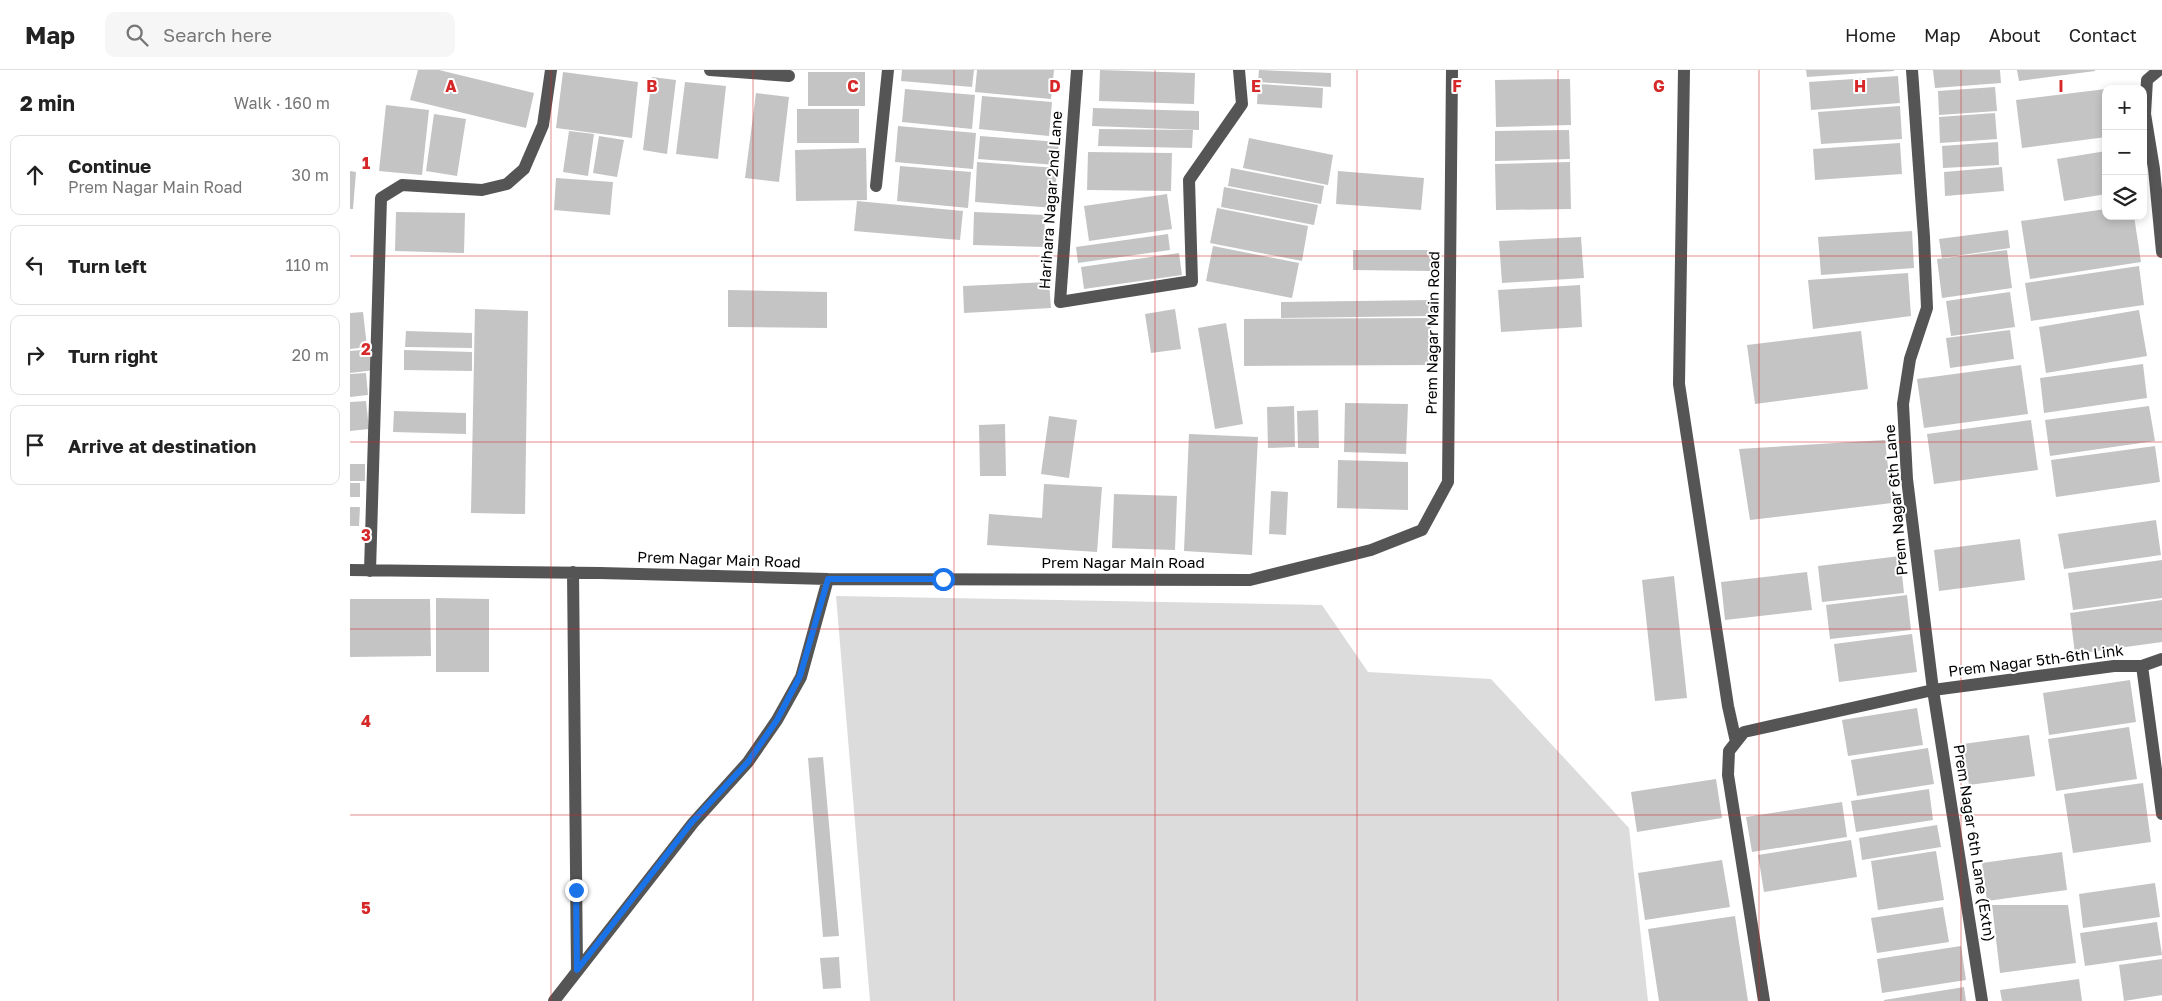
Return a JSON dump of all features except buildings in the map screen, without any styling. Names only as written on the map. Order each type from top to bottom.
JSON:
[{"type":"street","points":[[370,570],[380,198],[402,185],[482,190],[508,184],[524,169],[544,125],[551,70]]},
{"type":"street","points":[[710,70],[789,76]]},
{"type":"street","points":[[876,186],[888,70]]},
{"type":"street","name":"Harihara Nagar 2nd Lane","points":[[1077,70],[1060,302],[1192,282],[1189,180],[1242,104],[1239,70]]},
{"type":"street","name":"Prem Nagar Main Road","points":[[350,570],[573,572],[828,579],[1250,580],[1371,550],[1422,530],[1448,482],[1452,70]]},
{"type":"street","points":[[1684,70],[1679,384],[1728,706],[1736,742],[1729,751],[1728,775],[1764,1001]]},
{"type":"street","name":"Prem Nagar 6th Lane","points":[[1912,70],[1924,236],[1927,308],[1910,359],[1903,404],[1907,479],[1933,690]]},
{"type":"street","points":[[2159,70],[2147,80],[2146,114],[2158,168],[2162,252]]},
{"type":"street","points":[[573,572],[577,970]]},
{"type":"street","points":[[554,1001],[692,822],[748,762],[777,720],[800,676],[828,579]]},
{"type":"street","name":"Prem Nagar 5th-6th Link","points":[[1736,742],[1744,732],[1933,690],[2114,666],[2142,666],[2162,660]]},
{"type":"street","points":[[2142,666],[2162,814]]},
{"type":"street","name":"Prem Nagar 6th Lane (Extn)","points":[[1933,690],[1982,1001]]},
{"type":"shaded area","points":[[836,596],[1322,605],[1368,672],[1491,679],[1629,828],[1648,1001],[870,1001]]},
{"type":"route","points":[[576,890],[577,970],[692,822],[748,762],[777,720],[800,676],[816,627],[828,579],[943,579]]}]
